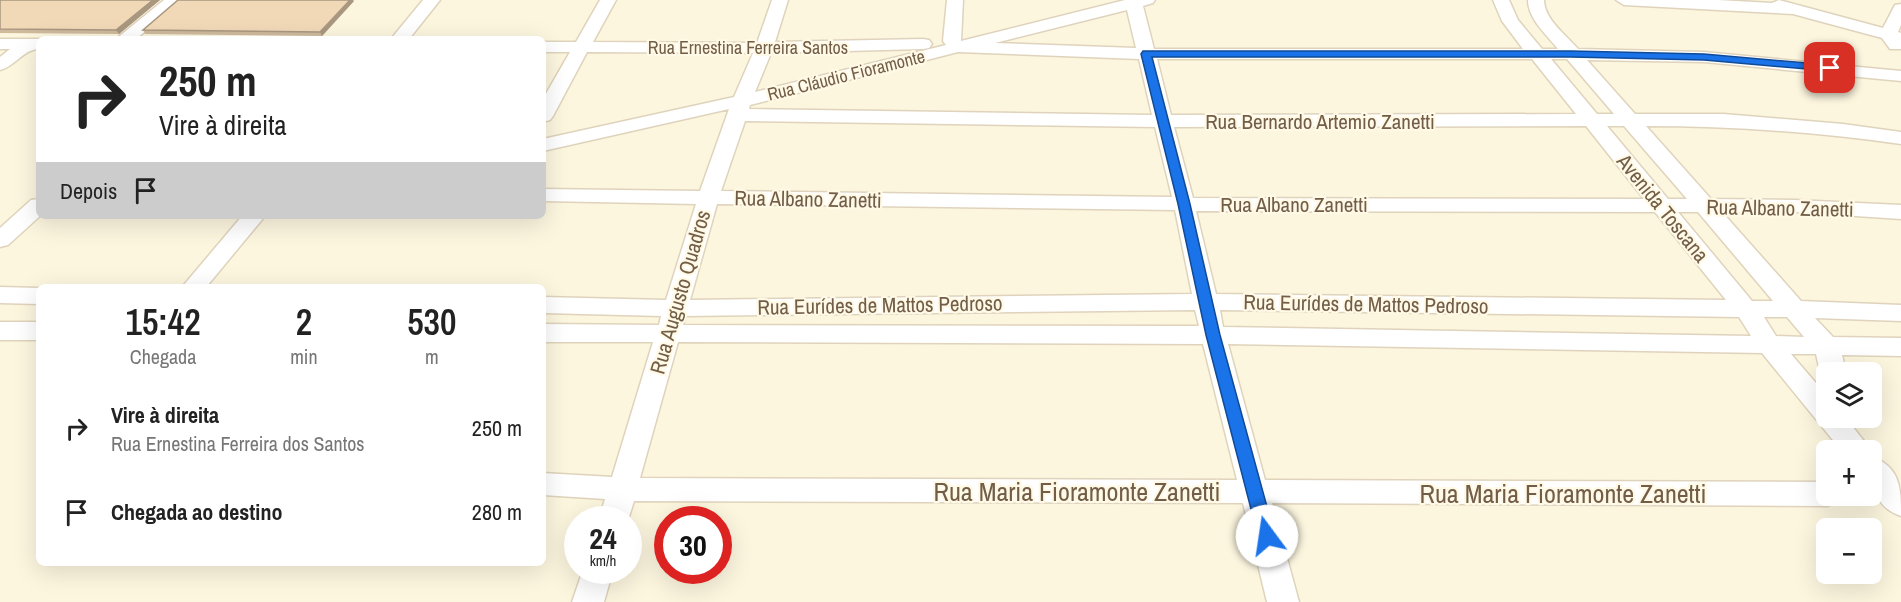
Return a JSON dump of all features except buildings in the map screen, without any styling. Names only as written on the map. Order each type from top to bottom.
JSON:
[{"type":"street","points":[[129,36],[174,0]]},
{"type":"street","points":[[402,36],[432,0]]},
{"type":"street","points":[[546,111],[608,0]]},
{"type":"street","name":"Rua Augusto Quadros","points":[[618,506],[708,198],[780,0]]},
{"type":"street","points":[[955,0],[954,44],[1146,54],[1571,54],[1704,57],[1901,75]]},
{"type":"street","name":"Avenida Toscana","points":[[1501,0],[1510,21],[1746,309],[1770,346],[1816,402]]},
{"type":"street","name":"Avenida Toscana","points":[[1536,0],[1536,7],[1542,20],[1795,309],[1827,347],[1831,362]]},
{"type":"street","points":[[1624,0],[1795,9]]},
{"type":"street","points":[[1761,0],[1894,36]]},
{"type":"street","points":[[1138,1],[1146,54],[1184,204],[1205,302],[1256,491],[1283,602]]},
{"type":"street","name":"Rua Cláudio Fioramonte","points":[[546,144],[740,108],[954,44],[1138,1]]},
{"type":"street","points":[[1901,9],[1894,36],[1901,52]]},
{"type":"street","points":[[0,44],[34,44]]},
{"type":"street","points":[[0,65],[34,44]]},
{"type":"street","name":"Rua Ernestina Ferreira Santos","points":[[546,47],[764,48],[954,44]]},
{"type":"street","name":"Rua Bernardo Artemio Zanetti","points":[[740,108],[1163,121],[1723,120],[1901,138]]},
{"type":"street","name":"Rua Albano Zanetti","points":[[546,195],[1184,204],[1795,206],[1901,212]]},
{"type":"street","points":[[0,240],[36,208]]},
{"type":"street","points":[[196,284],[251,219]]},
{"type":"street","points":[[0,295],[36,296]]},
{"type":"street","name":"Rua Eurídes de Mattos Pedroso","points":[[546,305],[677,308],[1205,302],[1858,309],[1901,313]]},
{"type":"street","points":[[0,331],[36,331]]},
{"type":"street","name":"Rua Eurídes de Mattos Pedroso","points":[[546,333],[1213,335],[1901,347]]},
{"type":"street","name":"Avenida Toscana","points":[[1838,428],[1848,440]]},
{"type":"street","points":[[1882,482],[1892,496]]},
{"type":"street","name":"Rua Maria Fioramonte Zanetti","points":[[546,484],[624,489],[1816,494]]},
{"type":"street","points":[[588,602],[594,584]]},
{"type":"route","points":[[1267,536],[1213,335],[1184,204],[1146,54],[1571,54],[1704,57],[1830,68]]}]
